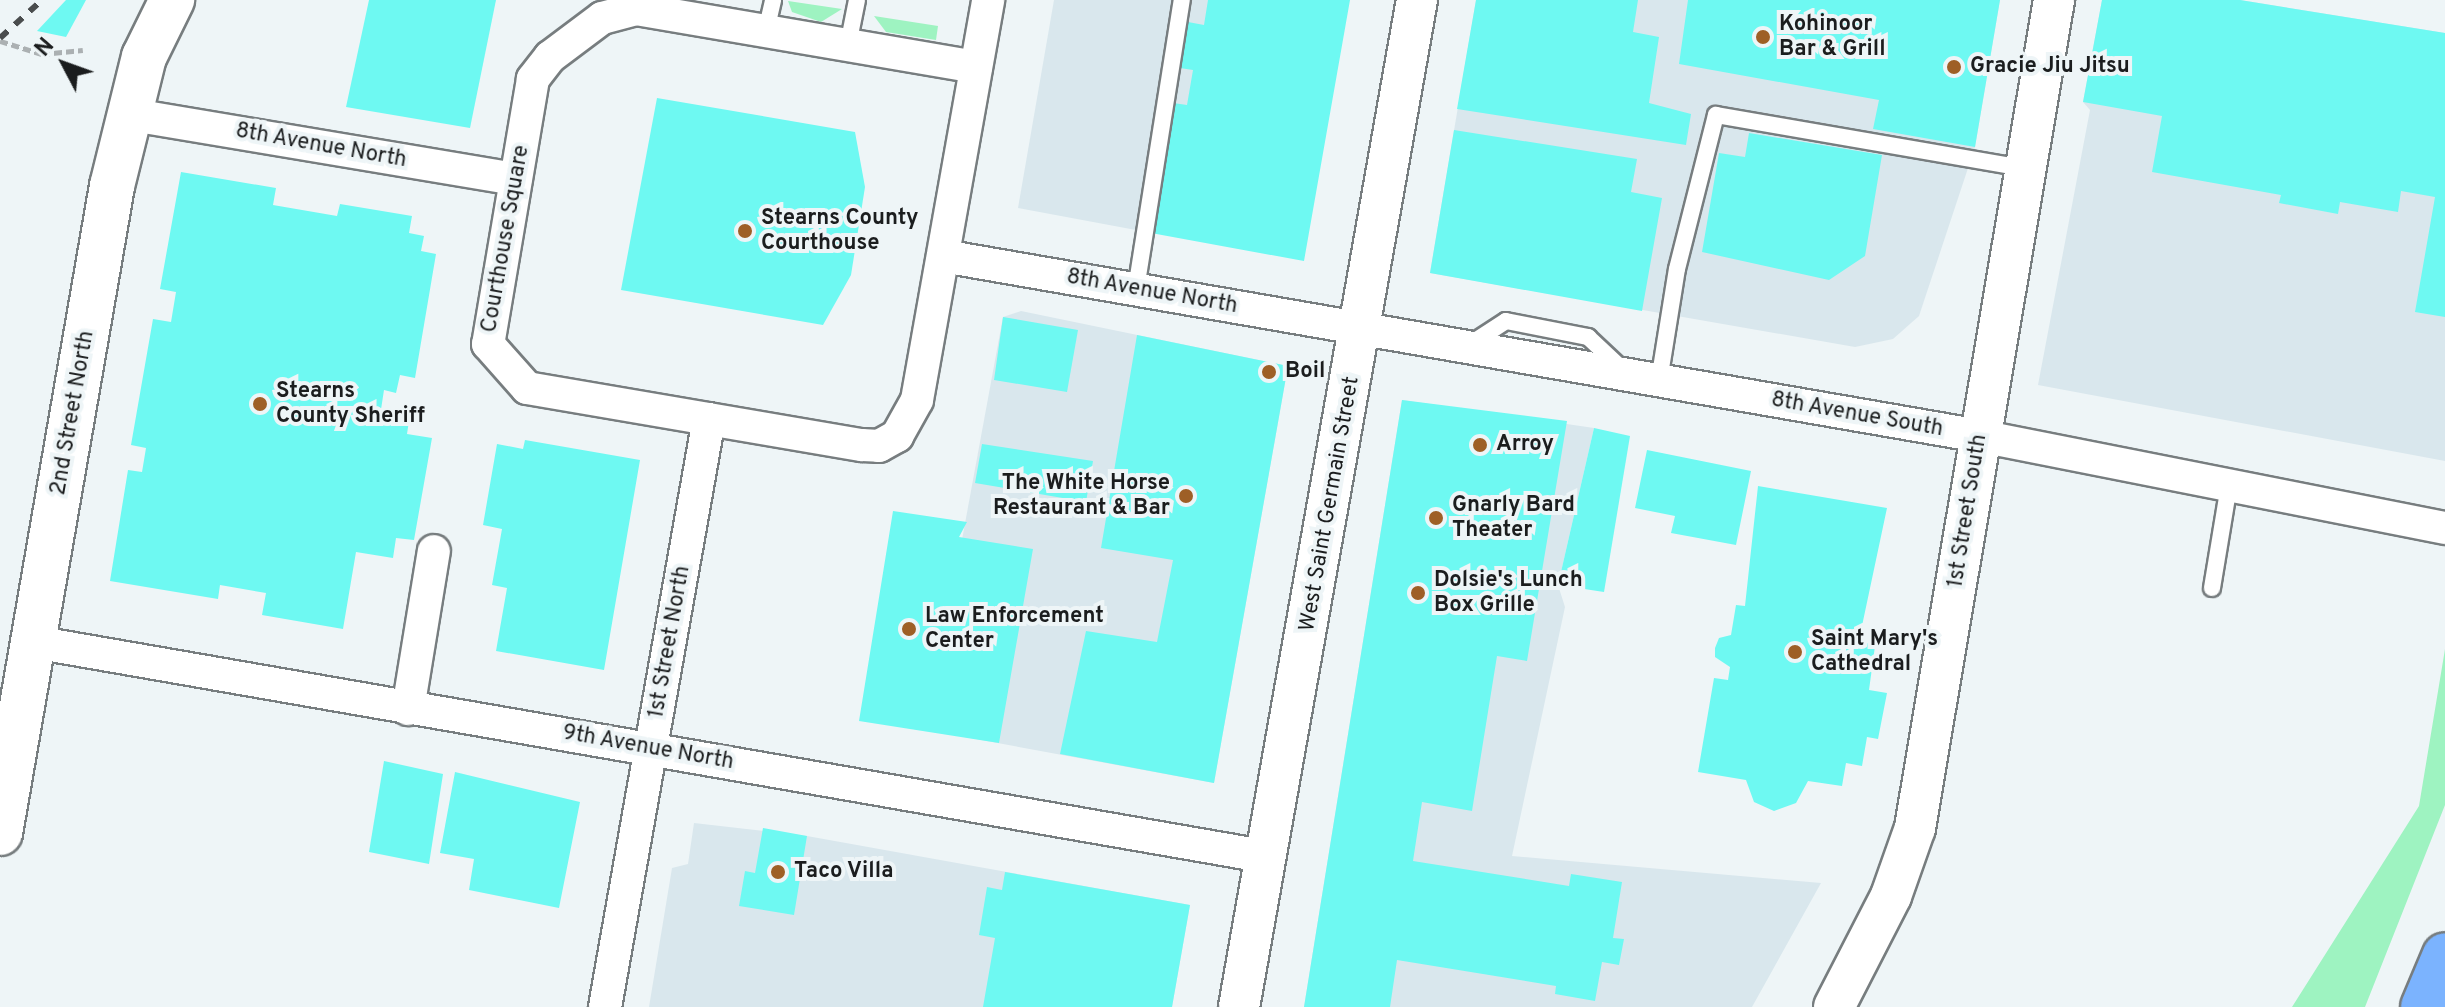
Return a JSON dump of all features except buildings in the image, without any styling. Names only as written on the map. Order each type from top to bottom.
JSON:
[{"type":"highway","points":[[2423,1007],[2445,955]]},
{"type":"main road","name":"2nd Street North","points":[[0,833],[127,114],[172,0]]},
{"type":"street","name":"Courthouse Square","points":[[976,67],[766,31],[680,8],[636,9],[602,18],[550,57],[533,79],[488,344],[527,388],[862,445],[879,446],[897,436],[917,400],[988,0]]},
{"type":"street","name":"West Saint Germain Street","points":[[1239,1007],[1263,856],[1361,330],[1366,270],[1417,0]]},
{"type":"street","name":"1st Street South","points":[[1843,1004],[1891,896],[1915,828],[2054,0]]},
{"type":"street","name":"8th Avenue North","points":[[127,114],[516,179]]},
{"type":"street","name":"8th Avenue North","points":[[943,256],[1361,330]]},
{"type":"street","name":"8th Avenue South","points":[[1361,330],[1980,436],[2445,528]]},
{"type":"street","name":"1st Street North","points":[[605,1007],[709,419]]},
{"type":"street","points":[[408,709],[434,551]]},
{"type":"street","name":"9th Avenue North","points":[[34,642],[1263,856]]},
{"type":"lane","points":[[766,31],[773,0]]},
{"type":"lane","points":[[848,45],[857,0]]},
{"type":"lane","points":[[1136,289],[1182,0]]},
{"type":"lane","points":[[1643,378],[1677,269],[1716,115],[2026,169]]},
{"type":"lane","points":[[2212,588],[2229,485]]},
{"type":"path","points":[[0,41],[42,54],[83,50]]},
{"type":"shaded area","points":[[1054,0],[1350,0],[1152,233],[1018,208]]},
{"type":"shaded area","points":[[1476,0],[2000,0],[1975,147],[1919,316],[1893,339],[1855,347],[1430,273]]},
{"type":"shaded area","points":[[2102,0],[2240,0],[2445,33],[2445,461],[2038,385],[2090,110],[2083,102]]},
{"type":"shaded area","points":[[1021,311],[1288,366],[1214,783],[927,730],[1003,317]]},
{"type":"shaded area","points":[[1402,400],[1594,428],[1558,585],[1565,607],[1512,856],[1821,883],[1752,1007],[1304,1007]]},
{"type":"shaded area","points":[[694,823],[807,836],[1190,905],[1172,1007],[649,1007],[672,868],[688,864]]},
{"type":"green space","points":[[788,1],[842,9],[821,22],[792,12]]},
{"type":"green space","points":[[874,16],[938,26],[936,40],[886,32]]},
{"type":"green space","points":[[2445,649],[2445,805],[2365,1007],[2292,1007],[2419,806]]},
{"type":"railway","points":[[0,38],[42,0]]},
{"type":"place","name":"Kohinoor Bar & Grill","points":[[1763,37]]},
{"type":"place","name":"Gracie Jiu Jitsu","points":[[1954,67]]},
{"type":"place","name":"Stearns County Courthouse","points":[[745,231]]},
{"type":"place","name":"Boil","points":[[1269,372]]},
{"type":"place","name":"Stearns County Sheriff","points":[[260,404]]},
{"type":"place","name":"Arroy","points":[[1480,445]]},
{"type":"place","name":"The White Horse Restaurant & Bar","points":[[1186,496]]},
{"type":"place","name":"Gnarly Bard Theater","points":[[1436,518]]},
{"type":"place","name":"Dolsie's Lunch Box Grille","points":[[1418,593]]},
{"type":"place","name":"Law Enforcement Center","points":[[909,629]]},
{"type":"place","name":"Saint Mary's Cathedral","points":[[1795,652]]},
{"type":"place","name":"Taco Villa","points":[[778,872]]}]
